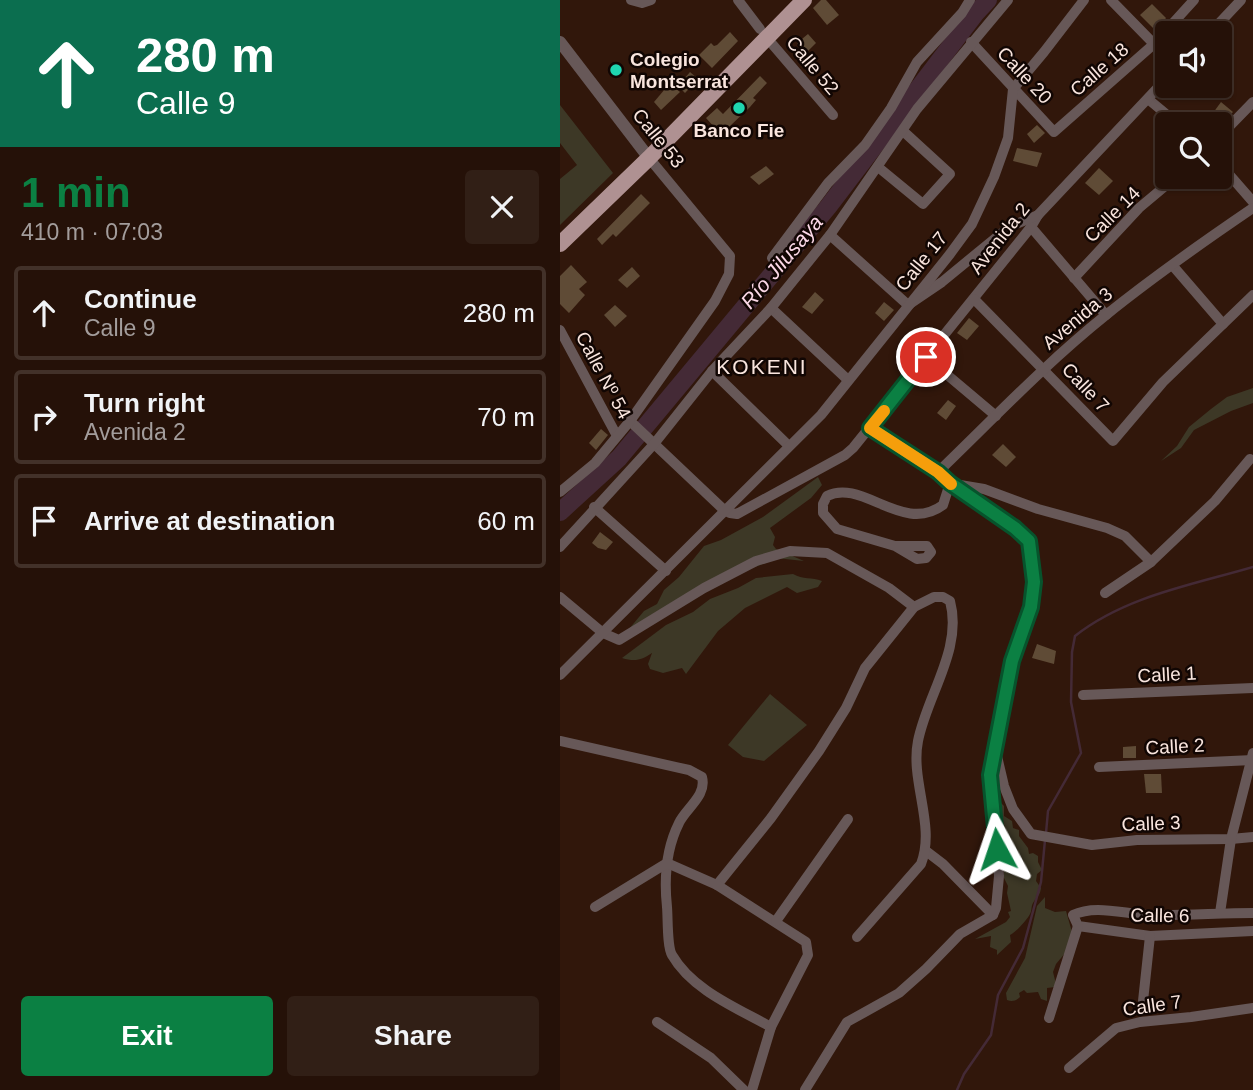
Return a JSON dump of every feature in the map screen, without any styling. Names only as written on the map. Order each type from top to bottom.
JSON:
[{"type":"main road","points":[[764,33],[789,0]]},
{"type":"main road","points":[[560,244],[579,218],[646,154],[764,33],[804,0]]},
{"type":"main road","points":[[560,229],[579,218]]},
{"type":"street","points":[[631,0],[642,3],[651,0]]},
{"type":"street","name":"Calle 52","points":[[738,0],[833,116]]},
{"type":"street","points":[[772,258],[828,183],[865,145],[891,108],[917,62],[962,13],[970,0]]},
{"type":"street","points":[[560,547],[712,371],[771,308],[830,235],[917,109],[1009,0]]},
{"type":"street","points":[[1013,89],[1084,0]]},
{"type":"street","points":[[1111,0],[1154,44]]},
{"type":"street","name":"Calle 18","points":[[1054,132],[1154,44],[1194,0]]},
{"type":"street","points":[[1221,21],[1241,0]]},
{"type":"street","name":"Calle 53","points":[[560,42],[646,154],[730,256],[729,274],[715,301],[634,424]]},
{"type":"street","name":"Calle 20","points":[[971,42],[1054,132]]},
{"type":"street","name":"Calle 17","points":[[560,675],[821,415],[972,224],[994,177],[1008,138],[1013,89]]},
{"type":"street","name":"Avenida 2","points":[[724,510],[737,514],[845,455],[974,299],[1038,215],[1155,91]]},
{"type":"street","points":[[1148,99],[1164,112]]},
{"type":"street","points":[[1232,124],[1253,103]]},
{"type":"street","points":[[878,167],[923,204],[950,174],[902,131]]},
{"type":"street","points":[[1232,178],[1253,202]]},
{"type":"street","name":"Calle 14","points":[[1074,278],[1139,208],[1162,189]]},
{"type":"street","name":"Avenida 3","points":[[938,472],[1044,369],[1106,314],[1253,208]]},
{"type":"street","points":[[830,235],[908,305],[942,282],[1009,228],[1038,215]]},
{"type":"street","points":[[1031,227],[1106,314]]},
{"type":"street","points":[[1173,266],[1223,324],[1253,295]]},
{"type":"street","name":"Calle 7","points":[[974,299],[1113,441],[1163,382],[1223,324]]},
{"type":"street","points":[[771,308],[848,380]]},
{"type":"street","name":"Calle Nº 54","points":[[560,330],[617,436]]},
{"type":"street","points":[[926,357],[996,416]]},
{"type":"street","points":[[712,371],[789,446]]},
{"type":"street","points":[[560,492],[595,463],[617,436],[634,424],[724,510]]},
{"type":"street","points":[[805,1090],[847,1022],[899,993],[960,934],[993,915],[998,900],[999,876],[990,775],[1012,661],[1031,607],[1034,582],[1029,541],[938,472],[870,428]]},
{"type":"street","points":[[1105,593],[1151,562],[1214,501],[1250,459]]},
{"type":"street","points":[[950,483],[984,489],[1038,509],[1107,528],[1125,536],[1151,562]]},
{"type":"street","points":[[895,546],[837,529],[823,513],[827,496],[842,491],[914,514],[927,515],[943,505],[950,483]]},
{"type":"street","points":[[594,507],[666,571]]},
{"type":"street","points":[[560,597],[603,633],[619,640],[725,577],[756,561],[790,551],[827,553],[889,588],[914,607]]},
{"type":"street","points":[[717,885],[771,818],[819,751],[846,708],[864,668],[914,607],[934,597],[943,597],[950,601],[953,611],[950,646],[918,739],[915,761],[920,783],[926,851],[921,864],[856,937]]},
{"type":"street","name":"Calle 1","points":[[1083,695],[1253,688]]},
{"type":"street","points":[[560,741],[689,770],[702,777],[704,783],[701,791],[679,822],[667,863],[665,888],[670,953],[705,989],[771,1027]]},
{"type":"street","name":"Calle 3","points":[[996,752],[1013,809],[1031,834],[1092,845],[1138,840],[1253,837]]},
{"type":"street","points":[[1220,913],[1231,839],[1253,757]]},
{"type":"street","name":"Calle 2","points":[[1099,767],[1253,757]]},
{"type":"street","points":[[776,922],[848,819]]},
{"type":"street","points":[[926,851],[943,864],[993,915]]},
{"type":"street","points":[[667,863],[717,885],[806,942],[807,955],[771,1027],[752,1090]]},
{"type":"street","points":[[595,906],[667,863]]},
{"type":"street","points":[[1049,1018],[1078,926],[1073,915],[1094,910],[1146,915],[1253,913]]},
{"type":"street","name":"Calle 6","points":[[1078,926],[1150,936],[1253,931]]},
{"type":"street","points":[[1143,1002],[1150,936]]},
{"type":"street","name":"Calle 7","points":[[1069,1068],[1116,1028],[1140,1022],[1253,1008]]},
{"type":"street","points":[[657,1023],[710,1058],[744,1090]]},
{"type":"shaded area","points":[[560,105],[613,173],[560,225],[560,179],[577,165],[560,143]]},
{"type":"shaded area","points":[[1253,388],[1253,403],[1194,430],[1181,448],[1161,461],[1177,446],[1189,427],[1211,409],[1227,397]]},
{"type":"shaded area","points":[[818,477],[822,485],[811,498],[770,528],[775,537],[773,545],[776,549],[804,561],[776,558],[725,578],[624,635],[644,611],[657,604],[664,590],[679,577],[704,546],[721,540],[763,517]]},
{"type":"shaded area","points":[[793,574],[822,581],[818,587],[797,593],[787,587],[745,608],[718,631],[686,674],[682,668],[663,673],[650,669],[648,664],[652,653],[638,660],[622,658],[666,625],[693,612],[710,599],[756,578]]},
{"type":"shaded area","points":[[770,694],[807,725],[764,761],[743,757],[728,745]]},
{"type":"shaded area","points":[[996,798],[1004,806],[1004,816],[1012,821],[1013,828],[1019,830],[1019,836],[1029,854],[1038,856],[1042,870],[1037,874],[1036,881],[1041,891],[1032,904],[1030,914],[1010,935],[1011,942],[997,955],[997,950],[990,947],[991,936],[975,939],[1006,922],[1010,917],[1008,912],[1011,911],[1008,886],[1004,878],[1004,852]]},
{"type":"shaded area","points":[[1045,897],[1045,908],[1055,912],[1066,911],[1072,932],[1066,952],[1053,972],[1055,987],[1047,988],[1047,1001],[1041,999],[1038,992],[1027,993],[1024,990],[1019,993],[1020,997],[1017,999],[1007,1000],[1006,993],[1025,958],[1037,906]]},
{"type":"building","points":[[821,0],[826,0],[839,15],[827,25],[813,8]]},
{"type":"building","points":[[1152,4],[1166,18],[1164,21],[1155,21],[1155,30],[1140,15]]},
{"type":"building","points":[[730,32],[738,41],[712,68],[699,55],[711,43],[717,45]]},
{"type":"building","points":[[808,34],[816,43],[806,53],[797,43]]},
{"type":"building","points":[[690,72],[698,79],[685,93],[678,86]]},
{"type":"building","points":[[760,76],[767,83],[753,98],[756,100],[750,107],[730,126],[733,129],[724,138],[706,118],[717,108],[723,114]]},
{"type":"building","points":[[670,83],[680,92],[661,110],[654,102]]},
{"type":"building","points":[[1221,102],[1233,112],[1232,113],[1214,112]]},
{"type":"building","points":[[1037,125],[1045,133],[1034,143],[1027,134]]},
{"type":"building","points":[[1017,148],[1042,153],[1037,167],[1013,161]]},
{"type":"building","points":[[766,166],[774,174],[759,185],[750,177]]},
{"type":"building","points":[[1099,168],[1113,181],[1099,195],[1085,183]]},
{"type":"building","points":[[641,194],[650,203],[616,237],[613,234],[602,245],[597,239]]},
{"type":"building","points":[[571,265],[587,282],[579,289],[585,295],[569,313],[560,304],[560,276]]},
{"type":"building","points":[[632,267],[640,276],[627,288],[618,280]]},
{"type":"building","points":[[815,292],[824,300],[812,314],[802,307]]},
{"type":"building","points":[[884,302],[894,310],[884,321],[875,313]]},
{"type":"building","points":[[615,305],[627,316],[615,327],[604,315]]},
{"type":"building","points":[[969,318],[979,326],[967,340],[957,333]]},
{"type":"building","points":[[948,400],[956,406],[946,420],[937,413]]},
{"type":"building","points":[[601,429],[608,435],[596,450],[589,443]]},
{"type":"building","points":[[1003,444],[1016,457],[1006,467],[992,455]]},
{"type":"building","points":[[600,532],[613,542],[606,550],[592,543]]},
{"type":"building","points":[[1037,644],[1056,651],[1054,664],[1032,658]]},
{"type":"building","points":[[1136,746],[1136,758],[1123,758],[1123,747]]},
{"type":"building","points":[[1144,774],[1161,774],[1162,793],[1146,793]]},
{"type":"waterway","name":"Río Jilusaya","points":[[560,512],[619,458],[828,207],[988,0]]},
{"type":"waterway","points":[[1046,833],[1048,811],[1081,753],[1071,702],[1075,636],[1095,622],[1138,601],[1253,567]]},
{"type":"waterway","points":[[957,1090],[964,1074],[991,1035],[998,995],[1023,948],[1041,882],[1045,840]]},
{"type":"slow traffic","points":[[884,411],[870,428],[938,472],[951,484]]},
{"type":"place","name":"Colegio Montserrat","points":[[616,70]]},
{"type":"place","name":"Banco Fie","points":[[739,108]]},
{"type":"district","name":"KOKENI","points":[[762,367]]},
{"type":"route","points":[[926,357],[870,428],[938,472],[1015,528],[1029,541],[1032,560],[1034,582],[1031,607],[1012,661],[990,775],[997,849]]}]
